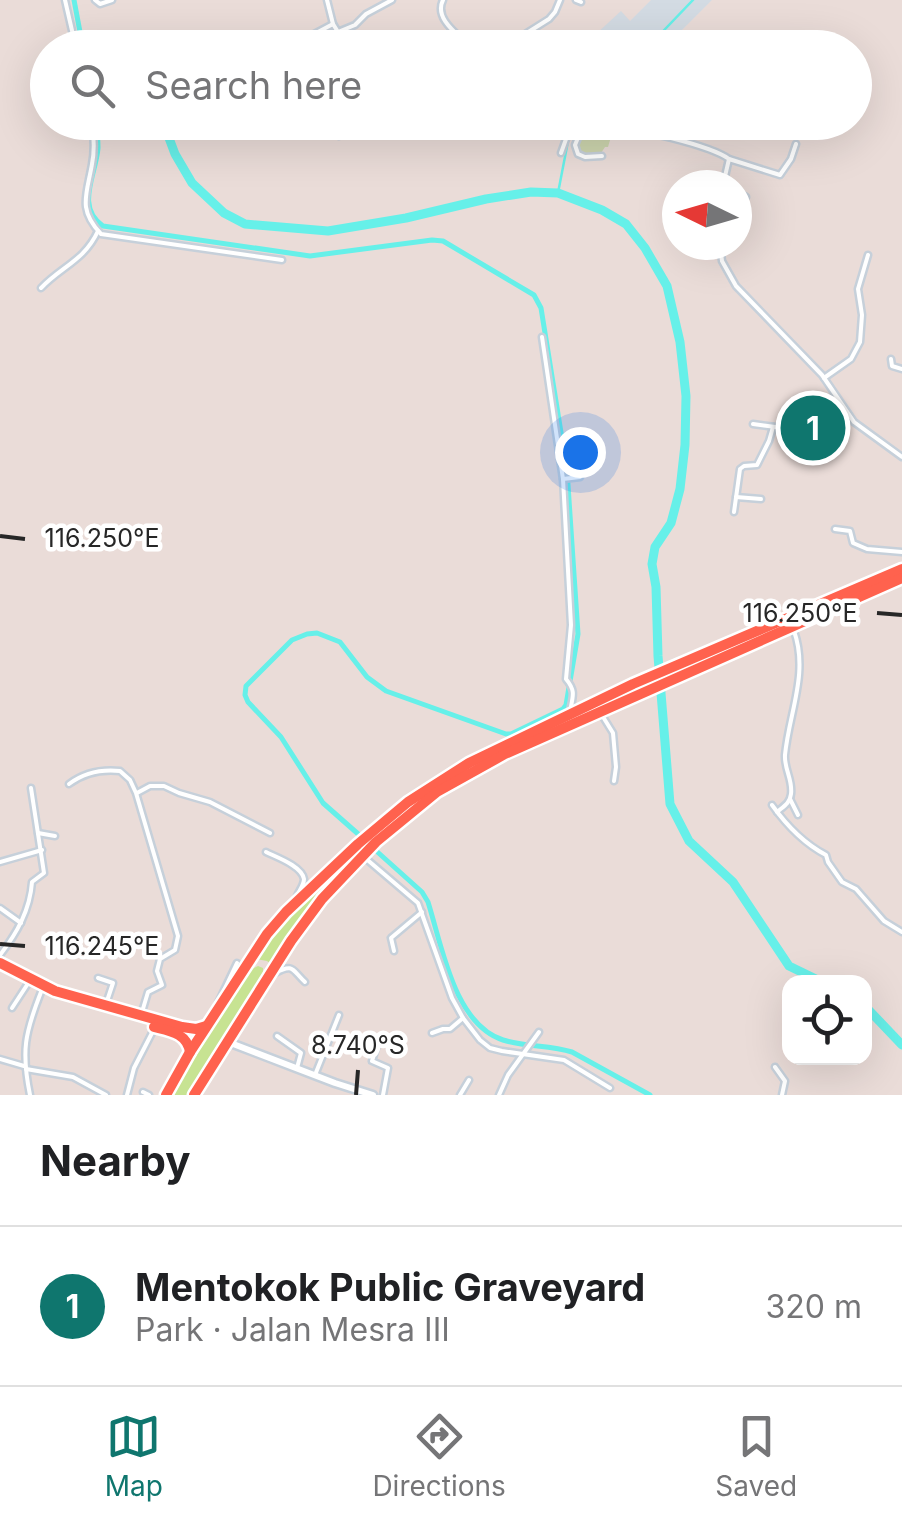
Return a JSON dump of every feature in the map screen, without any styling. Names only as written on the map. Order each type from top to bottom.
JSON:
[{"type":"highway","points":[[194,1095],[309,916],[372,838],[471,767],[570,716],[902,569]]},
{"type":"highway","points":[[688,666],[902,578]]},
{"type":"highway","points":[[471,767],[600,712],[634,690]]},
{"type":"highway","points":[[166,1095],[243,963],[299,900],[361,851]]},
{"type":"highway","points":[[243,963],[262,962],[270,974]]},
{"type":"highway","points":[[0,966],[40,992],[190,1028],[206,1026]]},
{"type":"highway","points":[[0,966],[46,988],[184,1037],[190,1052]]},
{"type":"main road","points":[[227,1042],[315,1075],[338,1089],[373,1095]]},
{"type":"street","points":[[65,0],[72,30]]},
{"type":"street","points":[[98,2],[112,0]]},
{"type":"street","points":[[327,0],[337,30]]},
{"type":"street","points":[[343,30],[392,0]]},
{"type":"street","points":[[443,0],[440,7],[444,19],[454,30]]},
{"type":"street","points":[[531,30],[550,17],[560,0]]},
{"type":"street","points":[[322,30],[334,24]]},
{"type":"street","points":[[94,140],[85,208],[98,231],[282,260]]},
{"type":"street","points":[[562,153],[569,140]]},
{"type":"street","points":[[575,140],[578,154],[602,156]]},
{"type":"street","points":[[677,140],[780,175],[796,144]]},
{"type":"street","points":[[727,170],[730,159]]},
{"type":"street","points":[[41,288],[80,259],[98,231]]},
{"type":"street","points":[[824,378],[851,358],[860,342],[862,315],[858,290],[868,256]]},
{"type":"street","points":[[723,260],[736,286],[824,378],[849,416],[900,456],[902,447]]},
{"type":"street","points":[[542,337],[564,479],[571,625],[569,683],[573,697],[570,716]]},
{"type":"street","points":[[891,359],[892,366],[902,369]]},
{"type":"street","points":[[752,424],[791,429],[812,440],[824,441],[833,437],[849,416]]},
{"type":"street","points":[[734,512],[739,470],[757,466],[773,427]]},
{"type":"street","points":[[564,479],[580,478]]},
{"type":"street","points":[[736,497],[760,500]]},
{"type":"street","points":[[836,529],[850,531],[853,543],[862,548],[902,552]]},
{"type":"street","points":[[793,626],[801,658],[798,699],[785,759],[790,799],[798,815]]},
{"type":"street","points":[[600,712],[612,734],[614,781]]},
{"type":"street","points":[[69,784],[91,772],[120,771],[136,793],[178,936],[175,950],[160,960],[157,971],[162,984],[148,992],[141,1016]]},
{"type":"street","points":[[136,793],[150,786],[164,786],[210,802],[270,832]]},
{"type":"street","points":[[0,955],[21,923],[32,882],[44,873],[31,788]]},
{"type":"street","points":[[777,812],[790,799]]},
{"type":"street","points":[[772,805],[790,829],[826,855],[842,882],[854,888],[884,921],[902,932]]},
{"type":"street","points":[[38,833],[54,836]]},
{"type":"street","points":[[0,862],[42,850]]},
{"type":"street","points":[[361,851],[422,912],[452,998],[480,1040],[490,1048],[564,1060],[610,1088]]},
{"type":"street","points":[[266,852],[302,874],[303,882],[296,896],[299,900]]},
{"type":"street","points":[[0,908],[21,923]]},
{"type":"street","points":[[394,951],[390,938],[422,912]]},
{"type":"street","points":[[270,974],[291,968],[305,982]]},
{"type":"street","points":[[98,978],[113,983],[108,1009]]},
{"type":"street","points":[[12,1008],[27,984]]},
{"type":"street","points":[[30,1095],[26,1035],[40,992]]},
{"type":"street","points":[[315,1075],[339,1015]]},
{"type":"street","points":[[432,1033],[452,1028],[463,1018]]},
{"type":"street","points":[[127,1095],[134,1068],[156,1027]]},
{"type":"street","points":[[499,1095],[539,1032]]},
{"type":"street","points":[[277,1036],[301,1053],[297,1068]]},
{"type":"street","points":[[378,1042],[372,1061],[388,1068],[383,1095]]},
{"type":"street","points":[[0,1059],[72,1077],[106,1095]]},
{"type":"street","points":[[775,1066],[785,1081],[782,1095]]},
{"type":"street","points":[[460,1095],[469,1080]]},
{"type":"shaded area","points":[[651,0],[712,0],[682,30],[600,30],[621,11],[630,21]]},
{"type":"green space","points":[[579,140],[610,140],[599,156],[575,150]]},
{"type":"green space","points":[[362,848],[271,964],[256,959],[277,931]]},
{"type":"green space","points":[[263,968],[263,978],[191,1095],[172,1095],[248,971]]},
{"type":"waterway","points":[[74,0],[80,30]]},
{"type":"waterway","points":[[664,30],[693,0]]},
{"type":"waterway","points":[[98,140],[89,200],[90,210],[103,226],[310,256],[443,241],[534,295],[541,308],[567,470],[578,634],[563,709],[506,734],[386,691],[367,677],[340,642],[317,633],[292,640],[246,686],[248,702],[281,737],[323,803],[365,840]]},
{"type":"waterway","points":[[170,140],[192,183],[224,213],[245,224],[328,231],[486,199],[531,192],[558,193],[626,224],[645,248],[667,286],[680,342],[686,396],[680,489],[671,523],[655,547],[652,564],[670,804],[689,841],[733,882],[789,966],[808,975]]},
{"type":"waterway","points":[[558,193],[568,140]]},
{"type":"waterway","points":[[373,848],[422,892],[452,982],[461,1001],[486,1031],[511,1042],[572,1052],[650,1095]]},
{"type":"waterway","points":[[872,1013],[902,1045]]},
{"type":"place","name":"Mentokok Public Graveyard","points":[[813,428]]}]
